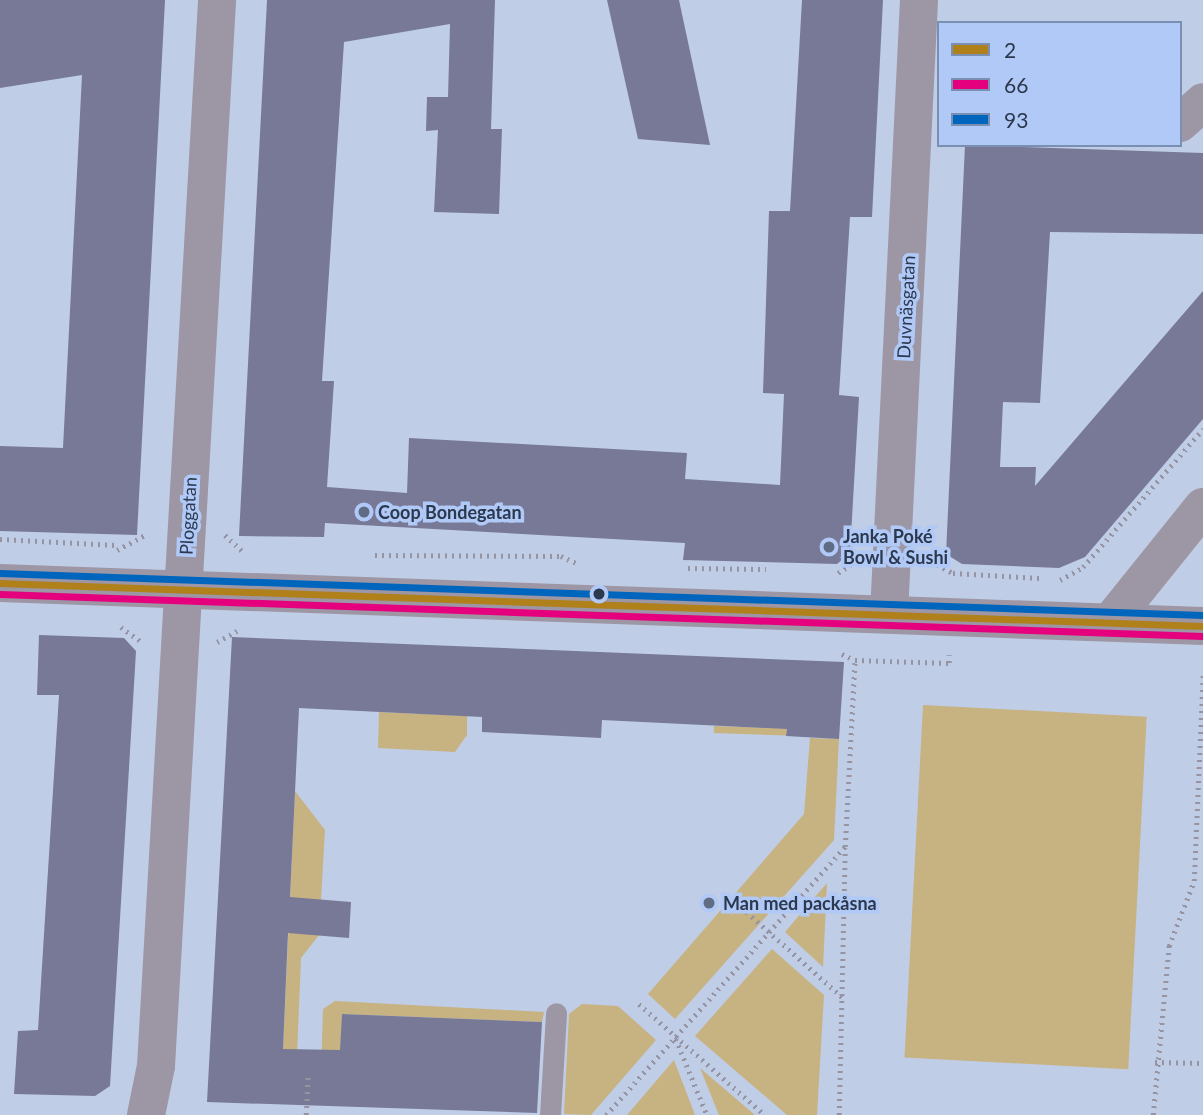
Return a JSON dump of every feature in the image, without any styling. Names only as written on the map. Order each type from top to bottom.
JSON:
[{"type":"street","name":"Ploggatan","points":[[146,1115],[155,1088],[217,0]]},
{"type":"street","name":"Duvnäsgatan","points":[[874,614],[892,557],[928,117],[919,0]]},
{"type":"street","points":[[1182,123],[1203,102]]},
{"type":"street","points":[[1182,125],[1203,128]]},
{"type":"street","points":[[1112,620],[1203,507]]},
{"type":"street","points":[[0,583],[1112,620],[1203,626]]},
{"type":"lane","points":[[550,1115],[556,1013]]},
{"type":"path","points":[[827,573],[840,573],[857,559],[892,557],[930,561],[953,573],[1062,580],[1083,566],[1203,429]]},
{"type":"path","points":[[187,533],[226,535],[244,554],[258,554]]},
{"type":"path","points":[[0,539],[116,545]]},
{"type":"path","points":[[368,555],[561,556],[590,569]]},
{"type":"path","points":[[674,575],[696,564],[776,569]]},
{"type":"path","points":[[839,1115],[845,848],[874,614]]},
{"type":"path","points":[[1153,1115],[1155,1062],[1169,946],[1194,881],[1203,673]]},
{"type":"path","points":[[606,1115],[845,848]]},
{"type":"path","points":[[732,898],[842,997]]},
{"type":"path","points":[[639,1004],[765,1115]]},
{"type":"path","points":[[676,1038],[707,1115]]},
{"type":"path","points":[[1155,1062],[1203,1063]]},
{"type":"path","points":[[306,1115],[308,1073]]},
{"type":"shaded area","points":[[923,705],[1147,717],[1128,1069],[905,1058]]},
{"type":"shaded area","points":[[379,712],[467,716],[467,735],[455,752],[378,748]]},
{"type":"shaded area","points":[[714,726],[787,729],[787,736],[714,733]]},
{"type":"shaded area","points":[[810,738],[839,739],[834,840],[675,1019],[648,994],[804,814]]},
{"type":"shaded area","points":[[295,791],[325,830],[319,935],[301,958],[295,1103],[283,1049]]},
{"type":"shaded area","points":[[827,883],[823,967],[785,932]]},
{"type":"shaded area","points":[[772,949],[824,995],[817,1115],[787,1115],[695,1036]]},
{"type":"shaded area","points":[[335,1001],[544,1012],[542,1022],[342,1014],[338,1104],[320,1104],[323,1009]]},
{"type":"shaded area","points":[[582,1004],[618,1006],[656,1040],[591,1115],[564,1114],[569,1014]]},
{"type":"shaded area","points":[[674,1060],[695,1115],[627,1115]]},
{"type":"shaded area","points":[[700,1068],[755,1115],[719,1115]]},
{"type":"building","points":[[0,0],[165,0],[137,535],[0,531],[0,446],[63,448],[82,75],[0,88]]},
{"type":"building","points":[[267,0],[495,0],[491,129],[502,129],[499,214],[434,212],[438,130],[426,131],[427,97],[448,97],[450,24],[344,42],[322,381],[334,381],[327,487],[407,493],[409,438],[687,453],[685,479],[780,485],[784,394],[763,393],[769,211],[790,211],[802,0],[883,0],[872,217],[850,217],[839,395],[859,397],[850,553],[837,564],[683,560],[685,543],[325,523],[324,537],[239,536]]},
{"type":"building","points":[[607,0],[679,0],[710,145],[638,139]]},
{"type":"building","points":[[965,147],[1203,153],[1203,234],[1050,232],[1040,403],[1003,402],[1000,467],[1036,467],[1035,486],[1203,291],[1203,419],[1085,557],[1059,568],[962,564],[946,554]]},
{"type":"building","points":[[39,635],[124,638],[136,651],[110,1086],[95,1096],[14,1094],[18,1031],[38,1030],[59,695],[37,695]]},
{"type":"building","points":[[232,637],[844,662],[839,739],[786,736],[787,729],[602,720],[601,738],[482,732],[482,717],[299,708],[290,897],[351,902],[349,938],[288,933],[283,1049],[340,1050],[342,1014],[542,1022],[537,1113],[207,1102]]},
{"type":"transit line","name":"93","points":[[0,573],[1203,615]]},
{"type":"transit line","name":"2","points":[[0,583],[1203,626]]},
{"type":"transit line","name":"66","points":[[0,594],[1203,636]]},
{"type":"place","name":"Coop Bondegatan","points":[[364,512]]},
{"type":"place","name":"Janka Poké Bowl & Sushi","points":[[829,547]]},
{"type":"place","name":"Man med packåsna","points":[[709,903]]}]
